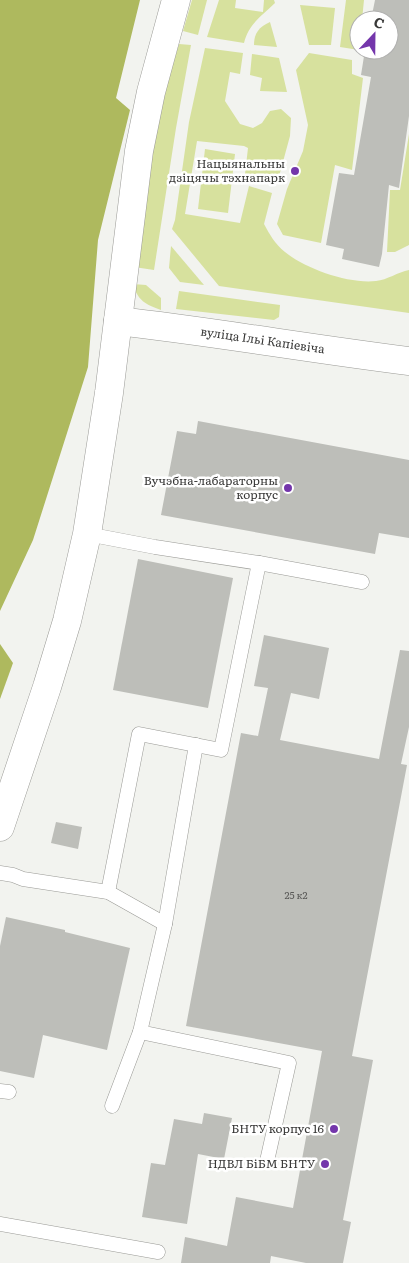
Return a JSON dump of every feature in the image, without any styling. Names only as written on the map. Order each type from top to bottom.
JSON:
[{"type":"street","points":[[0,827],[64,630],[87,534],[109,393],[139,151],[151,92],[176,0]]},
{"type":"street","name":"вуліца Ільі Капіевіча","points":[[118,321],[409,361]]},
{"type":"lane","points":[[87,534],[362,582]]},
{"type":"lane","points":[[108,892],[139,734],[222,750],[259,564]]},
{"type":"lane","points":[[112,1106],[140,1032],[165,924],[196,745]]},
{"type":"lane","points":[[0,873],[23,879],[108,892],[165,924]]},
{"type":"lane","points":[[140,1032],[289,1063],[267,1161]]},
{"type":"lane","points":[[0,1224],[158,1252]]},
{"type":"green space","points":[[0,0],[140,0],[116,98],[130,110],[98,240],[88,367],[33,540],[0,611]]},
{"type":"green space","points":[[192,0],[207,0],[198,35],[183,31]]},
{"type":"green space","points":[[219,0],[236,0],[235,8],[263,12],[264,0],[274,0],[275,3],[252,25],[244,43],[207,37]]},
{"type":"green space","points":[[346,0],[364,0],[363,10],[349,10],[349,48],[340,47]]},
{"type":"green space","points":[[300,5],[335,8],[331,45],[309,45]]},
{"type":"green space","points":[[270,22],[277,47],[254,45],[258,31]]},
{"type":"green space","points":[[179,44],[191,45],[154,270],[134,267],[159,109]]},
{"type":"green space","points":[[205,48],[243,53],[240,74],[230,72],[225,101],[240,124],[253,128],[262,123],[270,111],[281,109],[291,118],[290,136],[278,180],[245,174],[248,148],[244,146],[197,141],[185,214],[240,223],[249,186],[272,193],[264,224],[281,249],[304,264],[340,278],[376,281],[409,270],[409,313],[219,286],[172,229],[175,220],[189,122]]},
{"type":"green space","points":[[309,53],[352,60],[352,74],[363,78],[352,170],[335,165],[321,243],[283,235],[277,224],[287,189],[303,151],[308,125],[296,70]]},
{"type":"green space","points":[[252,54],[279,58],[287,92],[260,91],[262,78],[250,75]]},
{"type":"green space","points":[[409,134],[409,245],[395,252],[387,252],[390,190],[400,190]]},
{"type":"green space","points":[[205,149],[235,154],[228,213],[198,209]]},
{"type":"green space","points":[[171,246],[204,285],[180,282],[169,268]]},
{"type":"green space","points":[[133,284],[146,285],[161,298],[161,310],[143,301],[137,294]]},
{"type":"green space","points":[[179,291],[280,305],[279,317],[274,320],[176,309]]},
{"type":"green space","points":[[0,644],[13,663],[0,699]]},
{"type":"building","points":[[375,0],[409,0],[409,116],[399,188],[389,185],[379,267],[342,259],[344,249],[326,245],[339,173],[354,175],[371,77],[361,75],[363,60],[399,60],[399,10],[373,10]]},
{"type":"building","name":"Вучэбна-лабараторны корпус","points":[[198,421],[409,460],[409,538],[379,533],[375,554],[161,515],[177,431],[196,434]]},
{"type":"building","points":[[138,559],[233,578],[208,708],[113,690]]},
{"type":"building","points":[[264,635],[329,648],[319,699],[291,693],[280,740],[379,759],[400,650],[409,651],[409,727],[401,764],[407,765],[352,1056],[373,1060],[343,1220],[351,1222],[343,1263],[306,1263],[271,1256],[270,1263],[181,1263],[185,1237],[227,1246],[236,1197],[293,1208],[322,1051],[186,1026],[241,733],[258,736],[268,688],[254,686]]},
{"type":"building","points":[[56,822],[82,827],[78,849],[51,843]]},
{"type":"building","points":[[6,917],[65,930],[65,932],[130,948],[107,1050],[43,1035],[34,1078],[0,1071],[0,946]]},
{"type":"building","points":[[204,1113],[232,1118],[224,1159],[198,1154],[187,1224],[142,1217],[151,1163],[165,1165],[174,1119],[202,1124]]},
{"type":"place","name":"Нацыянальны дзіцячы тэхнапарк","points":[[295,171]]},
{"type":"place","name":"Вучэбна-лабараторны корпус","points":[[288,488]]},
{"type":"place","name":"БНТУ корпус 16","points":[[334,1129]]},
{"type":"place","name":"НДВЛ БіБМ БНТУ","points":[[325,1164]]}]
